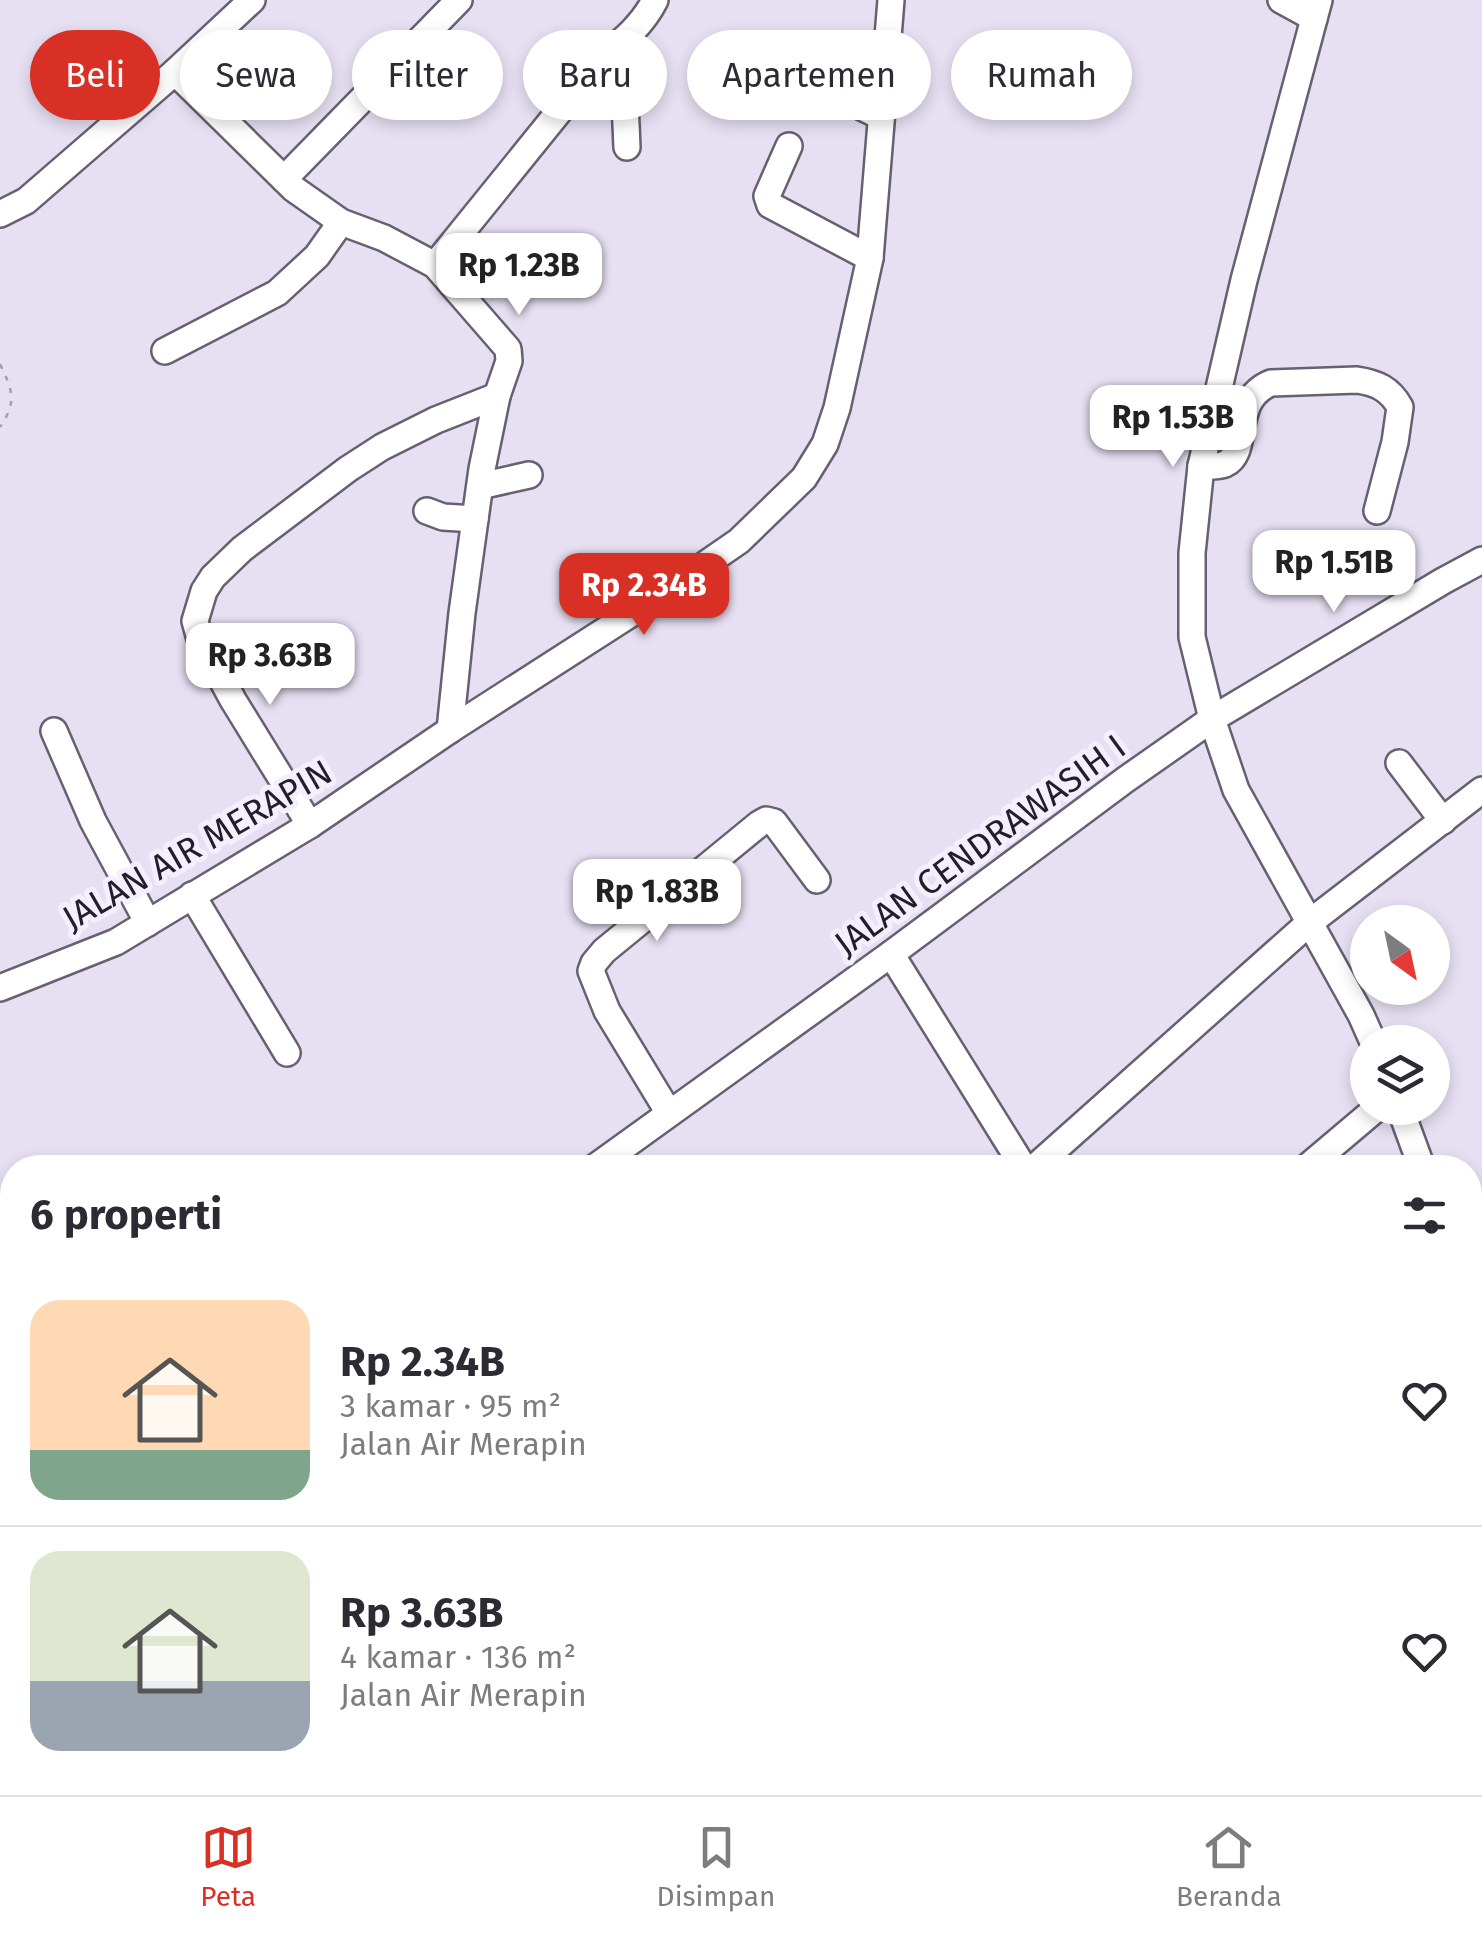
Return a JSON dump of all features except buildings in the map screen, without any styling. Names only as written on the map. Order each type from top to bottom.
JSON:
[{"type":"street","points":[[0,214],[26,201],[252,0]]},
{"type":"street","points":[[284,178],[459,0]]},
{"type":"street","points":[[635,30],[656,0]]},
{"type":"street","name":"JALAN AIR MERAPIN","points":[[887,30],[890,0]]},
{"type":"street","points":[[1281,0],[1316,9],[1244,280],[1201,466],[1192,553],[1192,637],[1212,719],[1236,790],[1365,1025]]},
{"type":"street","points":[[175,72],[294,189],[341,222],[384,238],[435,265],[508,348],[509,361],[496,396],[480,486],[450,730]]},
{"type":"street","points":[[435,265],[552,120]]},
{"type":"street","points":[[625,120],[627,147]]},
{"type":"street","name":"JALAN AIR MERAPIN","points":[[0,988],[116,942],[310,825],[739,541],[804,478],[824,444],[837,408],[870,258],[880,120]]},
{"type":"street","points":[[789,146],[767,196],[770,204],[870,258]]},
{"type":"street","points":[[166,350],[277,293],[317,256],[341,222]]},
{"type":"street","points":[[1201,466],[1220,465],[1232,459],[1246,408],[1262,387],[1271,383],[1370,382],[1387,390],[1398,402],[1400,412],[1377,510]]},
{"type":"street","points":[[310,825],[232,700],[200,639],[195,621],[204,591],[212,577],[242,549],[348,469],[436,420],[496,396]]},
{"type":"street","points":[[480,486],[528,475]]},
{"type":"street","points":[[427,511],[443,517],[475,519]]},
{"type":"street","name":"JALAN CENDRAWASIH I","points":[[612,1155],[1212,719],[1482,560]]},
{"type":"street","points":[[54,731],[94,821],[148,923]]},
{"type":"street","points":[[1399,763],[1443,821]]},
{"type":"street","points":[[1049,1155],[1309,923],[1482,790]]},
{"type":"street","points":[[669,1113],[607,1011],[590,971],[594,963],[766,820],[774,822],[817,880]]},
{"type":"street","points":[[192,895],[287,1053]]},
{"type":"street","points":[[891,954],[1016,1155]]},
{"type":"street","points":[[1321,1155],[1357,1125]]},
{"type":"street","points":[[1406,1125],[1417,1155]]},
{"type":"path","points":[[0,364],[12,390],[11,411],[0,427]]}]
